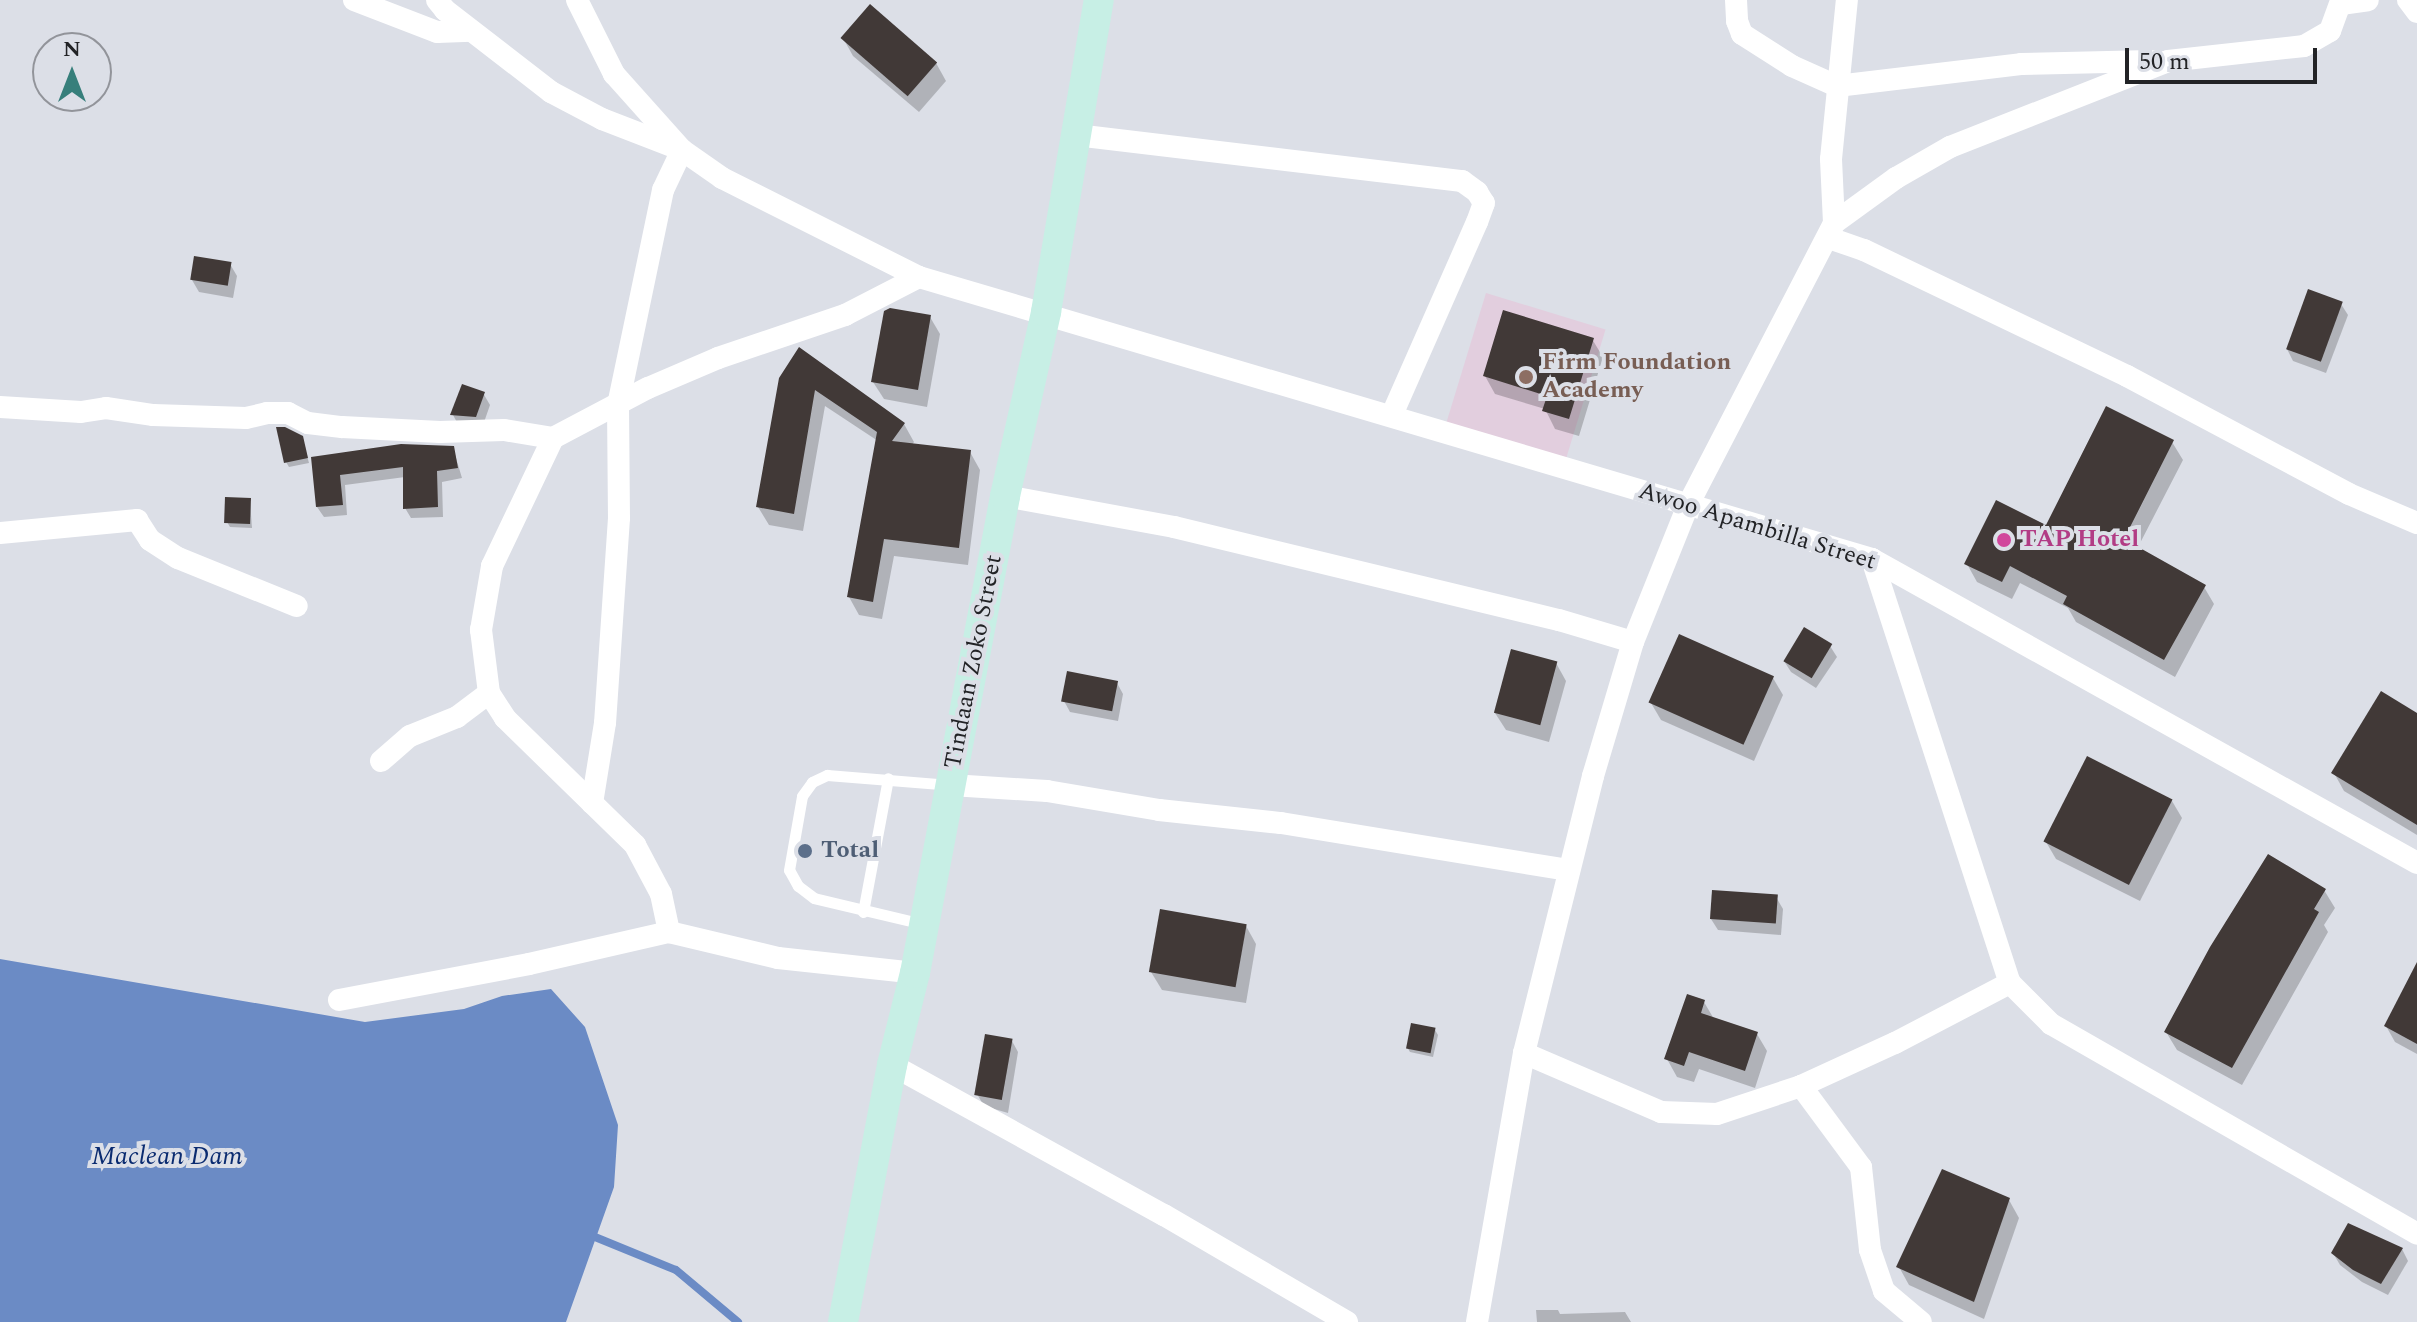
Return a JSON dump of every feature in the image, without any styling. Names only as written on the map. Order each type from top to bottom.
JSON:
[{"type":"main road","name":"Tindaan Zoko Street","points":[[843,1322],[892,1065],[915,973],[1005,496],[1046,312],[1099,0]]},
{"type":"street","points":[[354,0],[437,32],[471,31]]},
{"type":"street","points":[[437,0],[471,31],[551,92],[602,119],[682,150]]},
{"type":"street","points":[[577,0],[614,74],[682,150]]},
{"type":"street","points":[[1736,0],[1742,34],[1792,66],[1837,86],[2021,64],[2168,61],[2304,46],[2330,31],[2341,2],[2368,0]]},
{"type":"street","points":[[1831,231],[1829,192],[1847,0]]},
{"type":"street","points":[[2408,0],[2417,12]]},
{"type":"street","points":[[1477,1322],[1524,1053],[1569,870],[1633,642],[1688,505],[1831,231],[1896,178],[1950,147],[2168,61]]},
{"type":"street","points":[[1076,135],[1462,181],[1477,192],[1484,203],[1477,222],[1392,415]]},
{"type":"street","points":[[592,803],[605,723],[619,518],[618,405],[663,190],[682,150]]},
{"type":"street","name":"Awoo Apambilla Street","points":[[682,150],[722,178],[919,277],[1046,312],[1872,559],[2417,863]]},
{"type":"street","points":[[1831,231],[1864,250],[2127,376],[2349,494],[2417,523]]},
{"type":"street","points":[[0,407],[81,412],[106,408],[153,415],[246,418],[267,413],[288,413],[308,423],[342,427],[440,432],[504,430],[553,438],[718,358],[845,315],[919,277]]},
{"type":"street","points":[[553,438],[492,566],[481,630],[489,693],[505,718],[635,845],[661,894],[669,932]]},
{"type":"street","points":[[1005,496],[1174,527],[1559,620],[1633,642]]},
{"type":"street","points":[[0,533],[137,520],[150,540],[178,558],[297,606]]},
{"type":"street","points":[[1872,559],[2010,983],[2051,1024],[2417,1234]]},
{"type":"street","points":[[381,761],[410,736],[457,717],[489,693]]},
{"type":"street","points":[[951,785],[1047,791],[1159,810],[1281,823],[1569,870]]},
{"type":"street","points":[[339,1000],[529,964],[669,932],[778,958],[915,973]]},
{"type":"street","points":[[1524,1053],[1661,1112],[1717,1114],[1801,1086],[1895,1043],[2010,983]]},
{"type":"street","points":[[892,1065],[1164,1215],[1347,1322]]},
{"type":"street","points":[[1801,1086],[1861,1167],[1870,1250],[1884,1291],[1921,1322]]},
{"type":"lane","points":[[923,924],[814,898],[798,886],[789,870],[802,796],[812,782],[827,775],[951,785]]},
{"type":"lane","points":[[863,912],[888,778]]},
{"type":"shaded area","name":"Firm Foundation Academy","points":[[1486,293],[1606,330],[1565,462],[1446,425]]},
{"type":"water","name":"Maclean Dam","points":[[0,959],[365,1022],[464,1009],[502,996],[551,989],[585,1027],[618,1125],[614,1187],[566,1322],[0,1322]]},
{"type":"building","points":[[870,4],[937,62],[908,96],[840,38]]},
{"type":"building","points":[[194,256],[232,262],[228,286],[190,280]]},
{"type":"building","points":[[2308,289],[2343,302],[2321,362],[2286,349]]},
{"type":"building","points":[[890,308],[931,315],[918,390],[871,382],[884,311]]},
{"type":"building","points":[[1503,310],[1594,338],[1569,419],[1542,411],[1547,396],[1483,376]]},
{"type":"building","points":[[799,347],[905,423],[892,441],[971,450],[959,548],[884,539],[873,602],[847,597],[877,432],[815,390],[794,514],[756,507],[779,378]]},
{"type":"building","points":[[462,384],[485,392],[476,417],[450,415]]},
{"type":"building","points":[[2106,406],[2174,440],[2124,539],[2206,585],[2164,660],[2063,604],[2067,596],[2010,566],[2002,582],[1964,564],[1996,500],[2046,525]]},
{"type":"building","points":[[276,427],[285,427],[303,436],[308,458],[284,463]]},
{"type":"building","points":[[401,444],[454,446],[458,468],[437,471],[438,507],[403,509],[403,467],[340,475],[343,505],[316,507],[311,457]]},
{"type":"building","points":[[225,497],[251,498],[250,524],[224,523]]},
{"type":"building","points":[[1804,627],[1832,644],[1812,678],[1783,661]]},
{"type":"building","points":[[1679,634],[1774,676],[1744,745],[1648,703]]},
{"type":"building","points":[[1511,649],[1557,661],[1540,725],[1494,713]]},
{"type":"building","points":[[1067,671],[1118,681],[1112,711],[1061,701]]},
{"type":"building","points":[[2381,691],[2417,713],[2417,825],[2331,773]]},
{"type":"building","points":[[2087,756],[2173,800],[2129,885],[2043,842]]},
{"type":"building","points":[[2268,854],[2326,889],[2314,909],[2319,912],[2232,1068],[2164,1032],[2210,947]]},
{"type":"building","points":[[1712,890],[1778,895],[1776,924],[1710,919]]},
{"type":"building","points":[[1160,909],[1247,924],[1236,987],[1149,972]]},
{"type":"building","points":[[2417,962],[2417,1044],[2384,1026]]},
{"type":"building","points":[[1687,994],[1705,1000],[1701,1013],[1758,1032],[1745,1071],[1689,1052],[1684,1066],[1664,1059]]},
{"type":"building","points":[[1411,1023],[1436,1028],[1431,1053],[1406,1049]]},
{"type":"building","points":[[985,1034],[1013,1039],[1002,1100],[974,1095]]},
{"type":"building","points":[[1942,1169],[2010,1198],[1974,1302],[1896,1267]]},
{"type":"building","points":[[2348,1223],[2403,1248],[2381,1284],[2353,1270],[2331,1253]]},
{"type":"waterway","points":[[595,1237],[676,1270],[738,1322]]},
{"type":"place","name":"Firm Foundation Academy","points":[[1526,377]]},
{"type":"place","name":"TAP Hotel","points":[[2004,540]]},
{"type":"place","name":"Total","points":[[805,851]]}]
